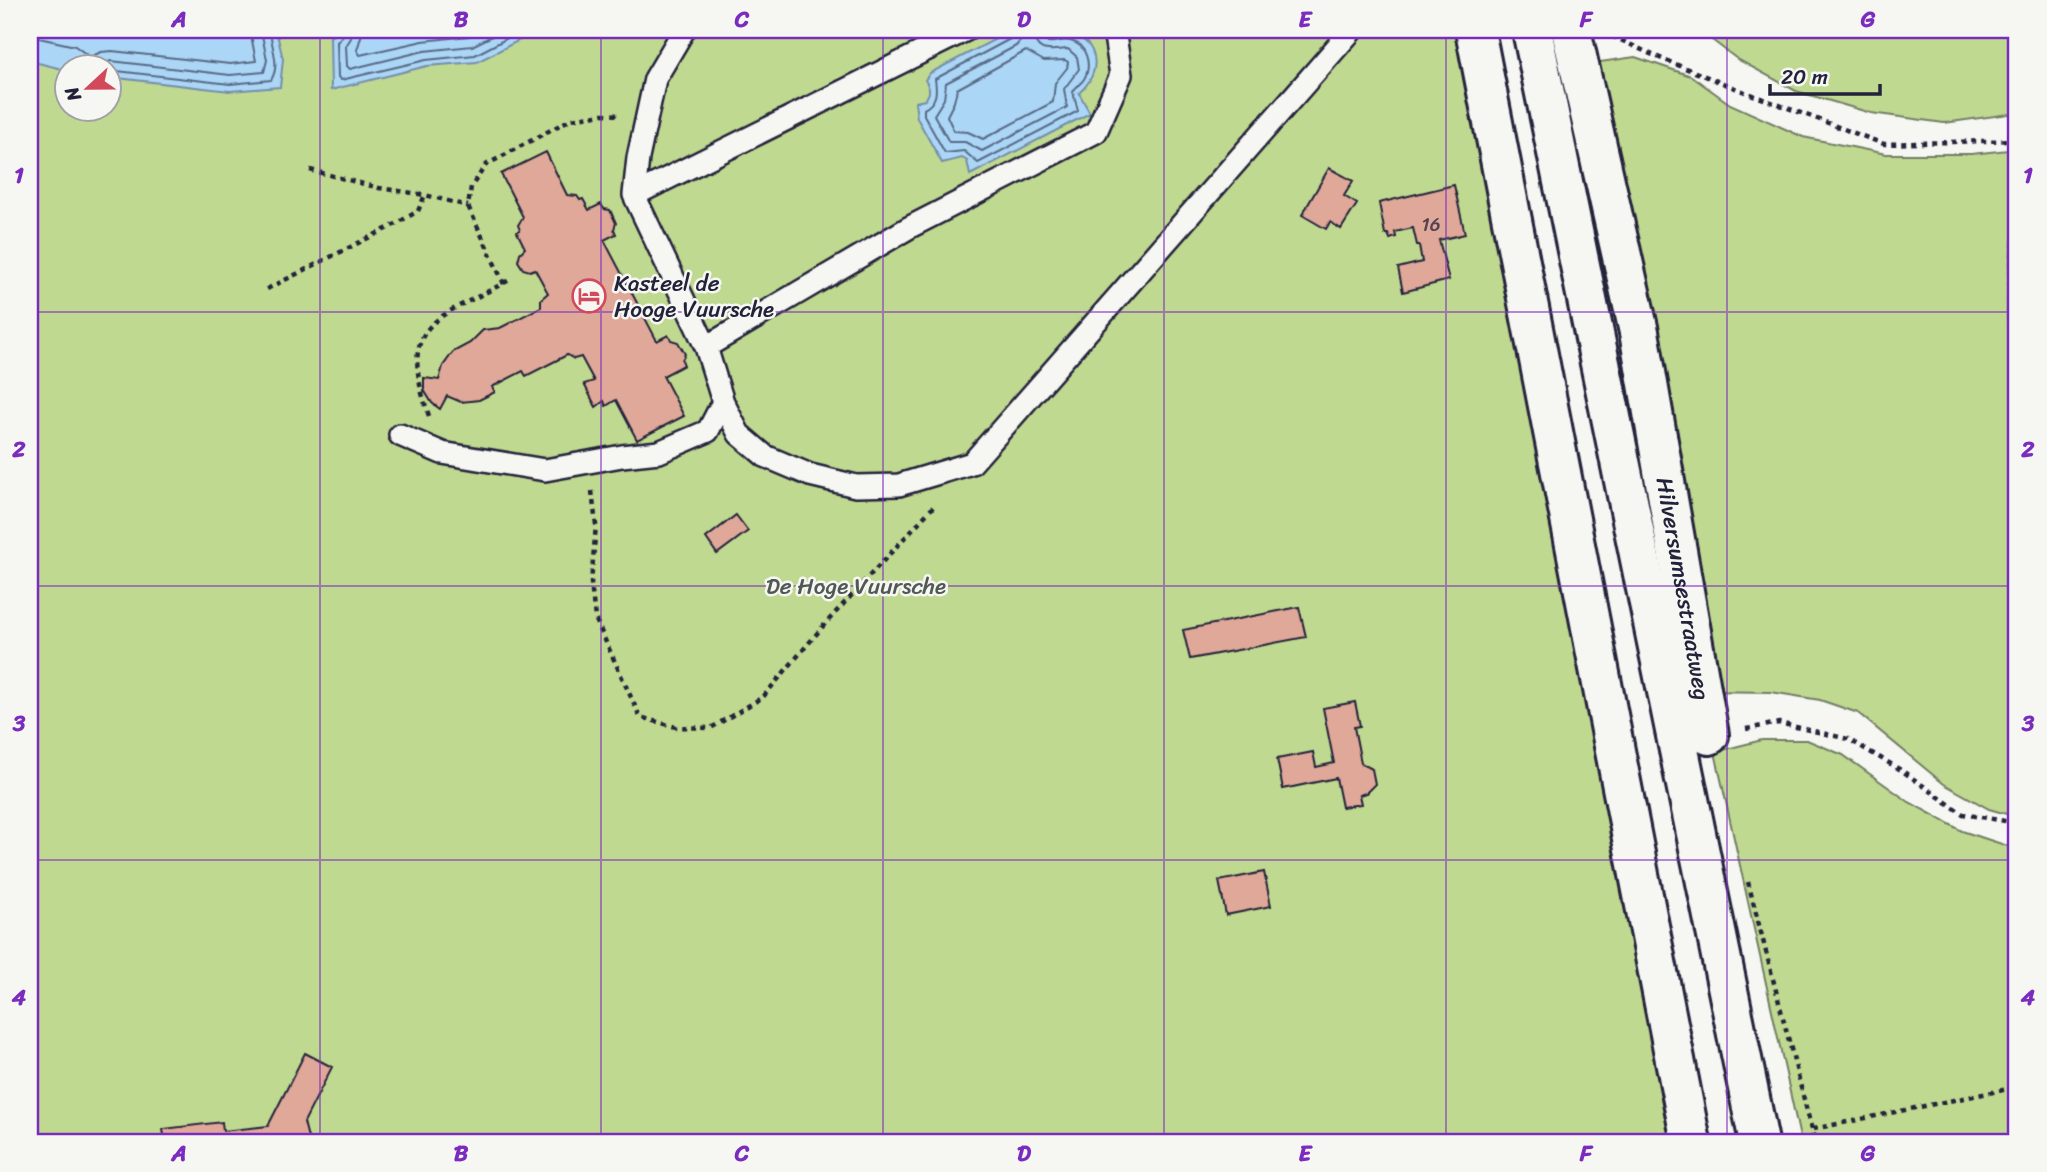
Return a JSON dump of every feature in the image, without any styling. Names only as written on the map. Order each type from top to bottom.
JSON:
[{"type":"street","points":[[1475,30],[1691,1142]]},
{"type":"street","name":"Hilversumsestraatweg","points":[[1532,30],[1759,1142]]},
{"type":"street","name":"Hilversumsestraatweg","points":[[1571,30],[1639,332],[1709,735]]},
{"type":"lane","points":[[684,30],[655,79],[638,158],[634,195],[706,347],[723,402],[740,434],[765,456],[810,475],[856,486],[900,485],[972,463],[1352,30]]},
{"type":"lane","points":[[634,195],[966,30]]},
{"type":"lane","points":[[706,347],[910,227],[1096,132],[1121,75],[1117,32]]},
{"type":"lane","points":[[400,435],[442,453],[545,470],[659,452],[708,430],[723,402]]},
{"type":"path","points":[[1611,35],[1732,87],[1884,144],[2017,140]]},
{"type":"path","points":[[504,284],[468,206],[471,187],[486,165],[571,120],[603,114],[647,118]]},
{"type":"path","points":[[310,170],[379,188],[425,195],[468,206]]},
{"type":"path","points":[[267,289],[418,211],[425,195]]},
{"type":"path","points":[[442,453],[419,386],[416,368],[419,341],[432,322],[511,279]]},
{"type":"path","points":[[589,462],[596,524],[592,583],[595,618],[621,676],[640,717],[676,727],[711,728],[763,697],[825,624],[972,463]]},
{"type":"path","points":[[1709,735],[1779,723],[1848,739],[1901,770],[1963,814],[2017,823]]},
{"type":"path","points":[[1747,879],[1815,1142]]},
{"type":"path","points":[[1813,1129],[2017,1087]]},
{"type":"green space","name":"De Hoge Vuursche","points":[[30,30],[1458,30],[1682,1142],[30,1142]]},
{"type":"green space","points":[[1699,30],[2017,30],[2017,113],[1944,123],[1871,113],[1796,91],[1737,59]]},
{"type":"green space","points":[[1635,57],[1691,76],[1730,104],[1803,137],[1886,154],[1971,154],[2017,149],[2017,215],[2008,282],[2007,319],[2017,374],[2017,817],[1989,809],[1944,784],[1858,713],[1820,700],[1771,692],[1701,691],[1579,65]]},
{"type":"green space","points":[[1762,740],[1807,740],[1843,755],[1909,802],[1962,831],[2017,849],[2017,1142],[1801,1142],[1715,752]]},
{"type":"water","points":[[30,30],[276,30],[283,59],[280,87],[230,91],[122,79],[122,52],[52,52],[52,66],[30,61]]},
{"type":"water","points":[[340,30],[539,30],[477,62],[427,66],[331,90],[330,37]]},
{"type":"water","points":[[1013,30],[1047,30],[1051,36],[1065,34],[1086,43],[1095,60],[1088,82],[1079,93],[1090,113],[970,175],[967,161],[962,158],[942,163],[917,118],[915,102],[927,97],[929,90],[925,80],[930,73]]},
{"type":"building","name":"Kasteel de Hooge Vuursche","points":[[546,152],[567,195],[583,199],[589,210],[601,204],[604,209],[610,210],[616,223],[616,234],[604,240],[657,341],[668,335],[671,340],[678,342],[685,354],[682,360],[684,365],[663,376],[684,416],[637,440],[616,400],[606,406],[604,401],[596,407],[584,384],[594,381],[581,357],[574,359],[567,355],[526,376],[523,371],[492,387],[495,392],[479,400],[461,402],[447,396],[440,409],[432,403],[424,390],[424,378],[439,380],[443,366],[453,352],[470,343],[483,330],[500,328],[541,307],[541,299],[548,293],[535,269],[523,269],[518,261],[525,248],[517,232],[523,217],[501,174]]},
{"type":"building","points":[[1329,168],[1353,181],[1344,196],[1357,204],[1341,229],[1330,222],[1326,229],[1302,215]]},
{"type":"building","points":[[1454,185],[1465,234],[1439,240],[1449,280],[1403,292],[1398,268],[1422,262],[1419,245],[1413,228],[1395,232],[1396,237],[1390,239],[1388,234],[1385,234],[1379,203]]},
{"type":"building","points":[[736,515],[748,531],[717,554],[706,538]]},
{"type":"building","points":[[1299,607],[1306,637],[1190,659],[1183,630]]},
{"type":"building","points":[[1355,702],[1360,726],[1354,727],[1361,763],[1372,769],[1375,784],[1366,793],[1359,795],[1361,804],[1342,807],[1336,778],[1283,789],[1277,759],[1313,752],[1316,767],[1334,763],[1323,708]]},
{"type":"building","points":[[1264,872],[1271,906],[1226,915],[1219,881]]},
{"type":"building","points":[[305,1053],[332,1067],[304,1122],[309,1142],[165,1142],[163,1129],[222,1122],[223,1131],[268,1126]]},
{"type":"place","name":"Kasteel de Hooge Vuursche","points":[[589,296]]}]
